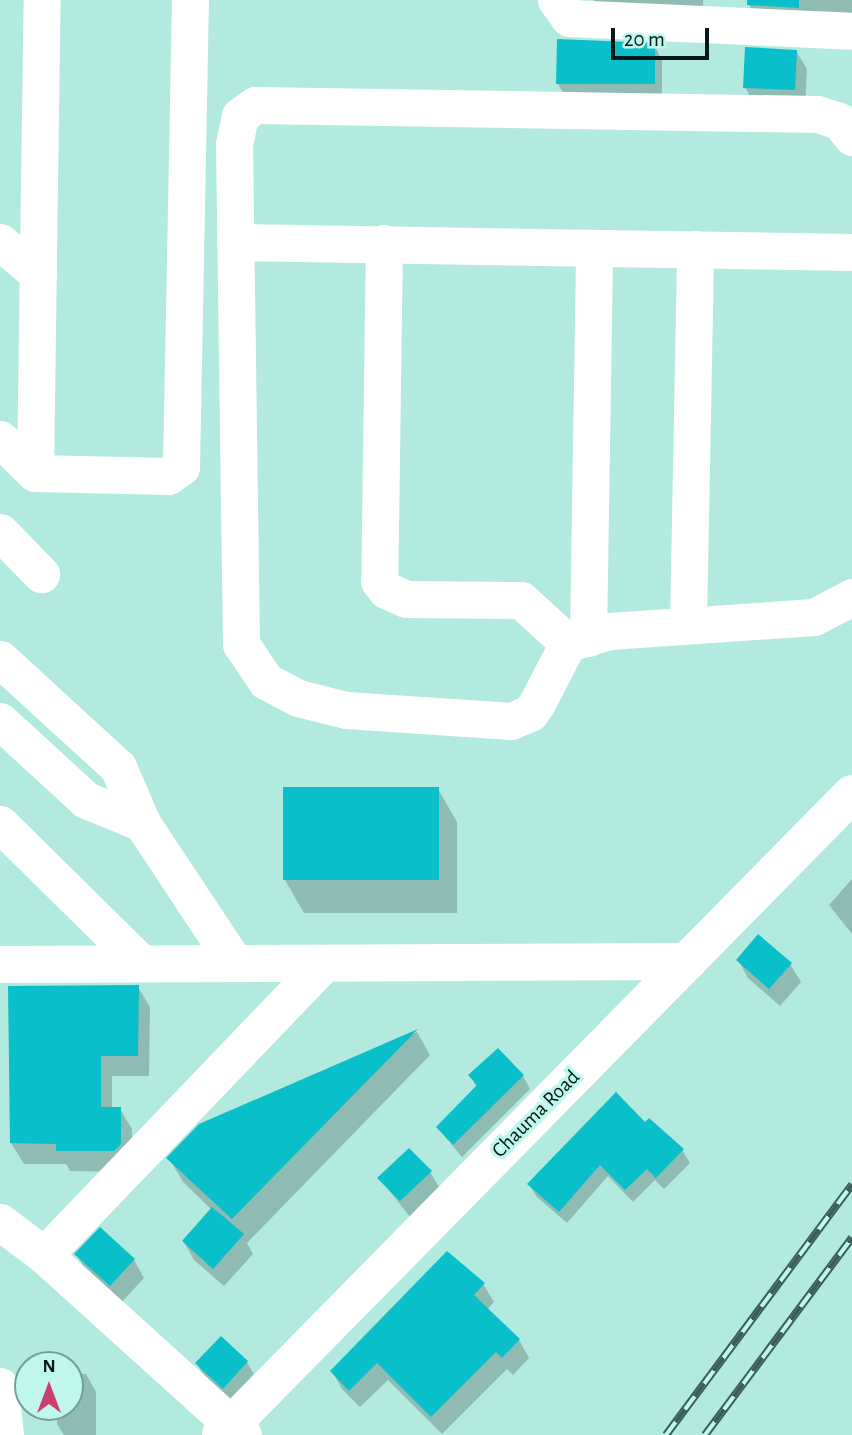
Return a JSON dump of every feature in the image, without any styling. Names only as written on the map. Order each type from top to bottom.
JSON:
[{"type":"street","points":[[35,473],[13,261],[42,0]]},
{"type":"street","points":[[0,439],[35,473],[168,476],[181,467],[190,0]]},
{"type":"street","points":[[556,0],[569,18],[727,13],[852,31]]},
{"type":"street","points":[[594,248],[578,641],[530,713],[511,721],[346,710],[298,698],[266,681],[252,665],[241,644],[235,242],[236,125],[246,108],[255,105],[817,114],[839,121],[852,137]]},
{"type":"street","points":[[235,242],[852,252]]},
{"type":"street","points":[[384,243],[379,581],[386,590],[406,599],[521,600],[578,641]]},
{"type":"street","points":[[688,623],[695,249]]},
{"type":"street","points":[[0,532],[41,574]]},
{"type":"street","points":[[578,641],[609,631],[688,623],[814,617],[852,597]]},
{"type":"street","points":[[0,659],[118,767],[142,823],[234,962]]},
{"type":"street","points":[[0,721],[86,800],[142,823]]},
{"type":"street","name":"Chauma Road","points":[[232,1431],[852,794]]},
{"type":"street","points":[[0,824],[139,961]]},
{"type":"street","points":[[0,964],[139,961],[322,965],[688,961]]},
{"type":"street","points":[[44,1255],[322,965]]},
{"type":"street","points":[[0,1222],[44,1255],[232,1431]]},
{"type":"street","points":[[0,1386],[5,1435]]},
{"type":"building","points":[[747,0],[799,0],[799,8],[747,5]]},
{"type":"building","points":[[557,39],[655,43],[655,84],[556,84]]},
{"type":"building","points":[[745,47],[797,50],[795,90],[743,88]]},
{"type":"building","points":[[283,787],[439,787],[439,880],[283,880]]},
{"type":"building","points":[[758,934],[792,963],[769,989],[736,960]]},
{"type":"building","points":[[139,985],[138,1056],[101,1056],[101,1107],[121,1107],[121,1144],[114,1151],[56,1151],[56,1144],[10,1143],[8,986]]},
{"type":"building","points":[[418,1029],[232,1219],[166,1158],[199,1124]]},
{"type":"building","points":[[498,1048],[524,1075],[453,1145],[436,1127],[477,1085],[468,1075]]},
{"type":"building","points":[[616,1092],[645,1122],[649,1118],[684,1149],[656,1178],[647,1169],[625,1190],[600,1165],[559,1212],[527,1184]]},
{"type":"building","points":[[409,1148],[432,1171],[400,1201],[377,1178]]},
{"type":"building","points":[[212,1207],[244,1234],[213,1269],[182,1241]]},
{"type":"building","points":[[100,1227],[135,1259],[110,1286],[74,1254]]},
{"type":"building","points":[[447,1251],[485,1283],[474,1295],[520,1339],[502,1358],[496,1352],[431,1417],[377,1363],[349,1391],[330,1371]]},
{"type":"building","points":[[221,1336],[248,1361],[223,1389],[195,1363]]},
{"type":"railway","points":[[666,1435],[852,1185]]},
{"type":"railway","points":[[705,1435],[852,1238]]}]
